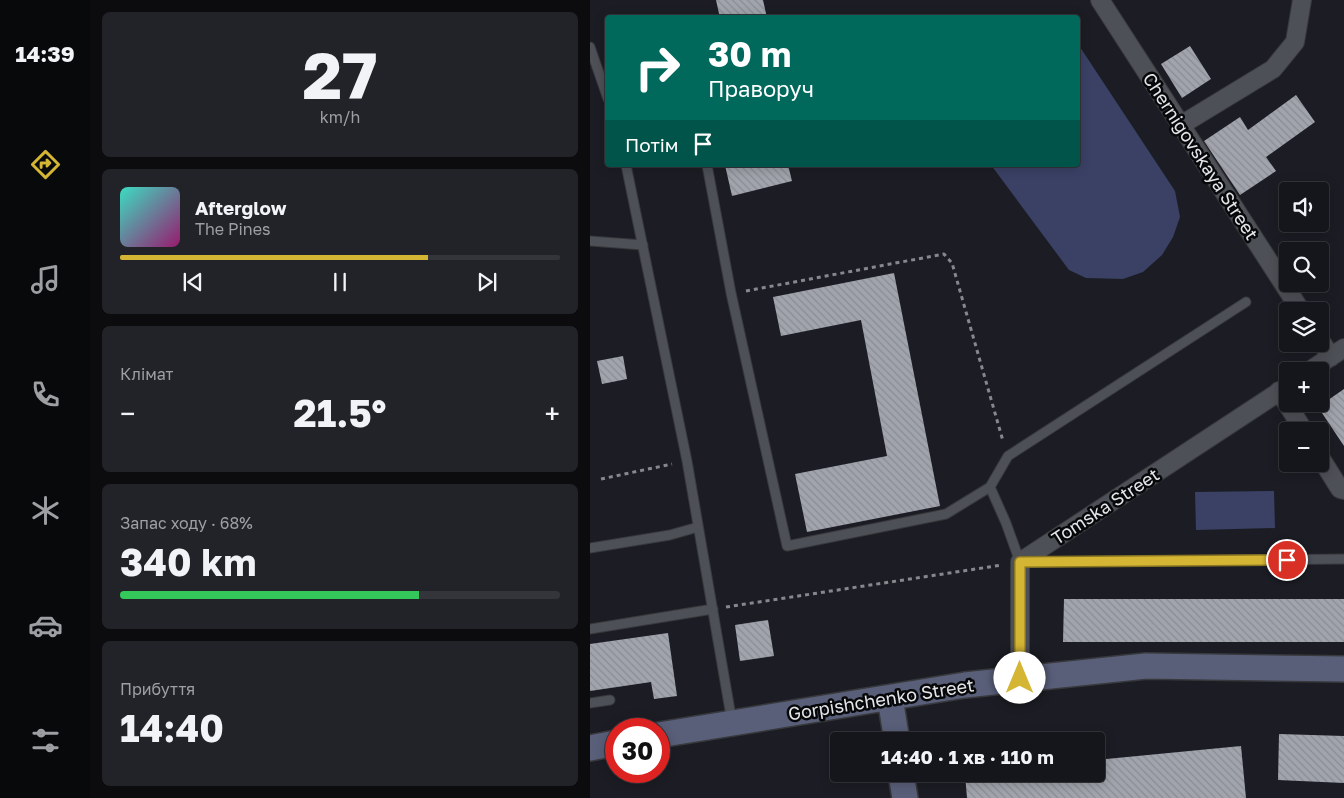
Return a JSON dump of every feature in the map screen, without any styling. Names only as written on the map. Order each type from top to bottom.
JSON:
[{"type":"main road","name":"Gorpishchenko Street","points":[[670,734],[732,722],[1020,678],[1146,666],[1344,669]]},
{"type":"main road","points":[[890,698],[896,732]]},
{"type":"main road","points":[[590,748],[605,745]]},
{"type":"main road","points":[[902,782],[905,798]]},
{"type":"street","name":"Chernigovskaya Street","points":[[1100,0],[1295,302]]},
{"type":"street","points":[[1181,125],[1273,69],[1295,42],[1302,0]]},
{"type":"street","points":[[1324,362],[1338,353]]},
{"type":"street","name":"Tomska Street","points":[[1020,562],[1279,391]]},
{"type":"street","points":[[1329,471],[1340,489],[1344,490]]},
{"type":"street","points":[[1020,562],[1020,678]]},
{"type":"lane","points":[[590,48],[605,90]]},
{"type":"lane","points":[[626,167],[688,461],[732,722]]},
{"type":"lane","points":[[707,167],[732,293],[788,546],[946,514],[990,487],[1008,456],[1246,302]]},
{"type":"lane","points":[[590,242],[643,245]]},
{"type":"lane","points":[[990,487],[1020,562],[1344,559]]},
{"type":"lane","points":[[590,548],[670,535],[698,527]]},
{"type":"lane","points":[[590,629],[713,609]]},
{"type":"lane","points":[[590,702],[610,700]]},
{"type":"path","points":[[732,293],[944,254],[952,263],[1008,456]]},
{"type":"path","points":[[601,479],[688,461]]},
{"type":"path","points":[[713,609],[1020,562]]},
{"type":"shaded area","points":[[1080,47],[1175,191],[1180,217],[1173,237],[1162,255],[1143,272],[1123,279],[1086,278],[1069,270],[992,167],[1080,167]]},
{"type":"shaded area","points":[[1274,491],[1275,528],[1196,530],[1195,492]]},
{"type":"building","points":[[716,0],[763,0],[766,15],[719,15]]},
{"type":"building","points":[[1190,46],[1211,79],[1182,98],[1161,64]]},
{"type":"building","points":[[1296,95],[1315,122],[1266,157],[1276,171],[1240,195],[1204,141],[1240,117],[1248,130]]},
{"type":"building","points":[[725,167],[788,167],[792,181],[732,196]]},
{"type":"building","points":[[894,273],[940,506],[807,532],[795,474],[887,456],[861,320],[781,336],[773,297]]},
{"type":"building","points":[[623,356],[627,379],[602,384],[597,361]]},
{"type":"building","points":[[1344,389],[1344,446],[1321,412],[1329,412],[1329,399]]},
{"type":"building","points":[[1064,599],[1344,599],[1344,642],[1063,642]]},
{"type":"building","points":[[768,620],[774,656],[740,661],[735,625]]},
{"type":"building","points":[[668,633],[677,696],[654,699],[651,682],[590,691],[590,644]]},
{"type":"building","points":[[1279,734],[1344,736],[1344,783],[1278,780]]},
{"type":"building","points":[[1241,746],[1246,798],[967,798],[966,782],[1105,782],[1105,759]]},
{"type":"route","points":[[1020,678],[1020,562],[1287,560]]}]
